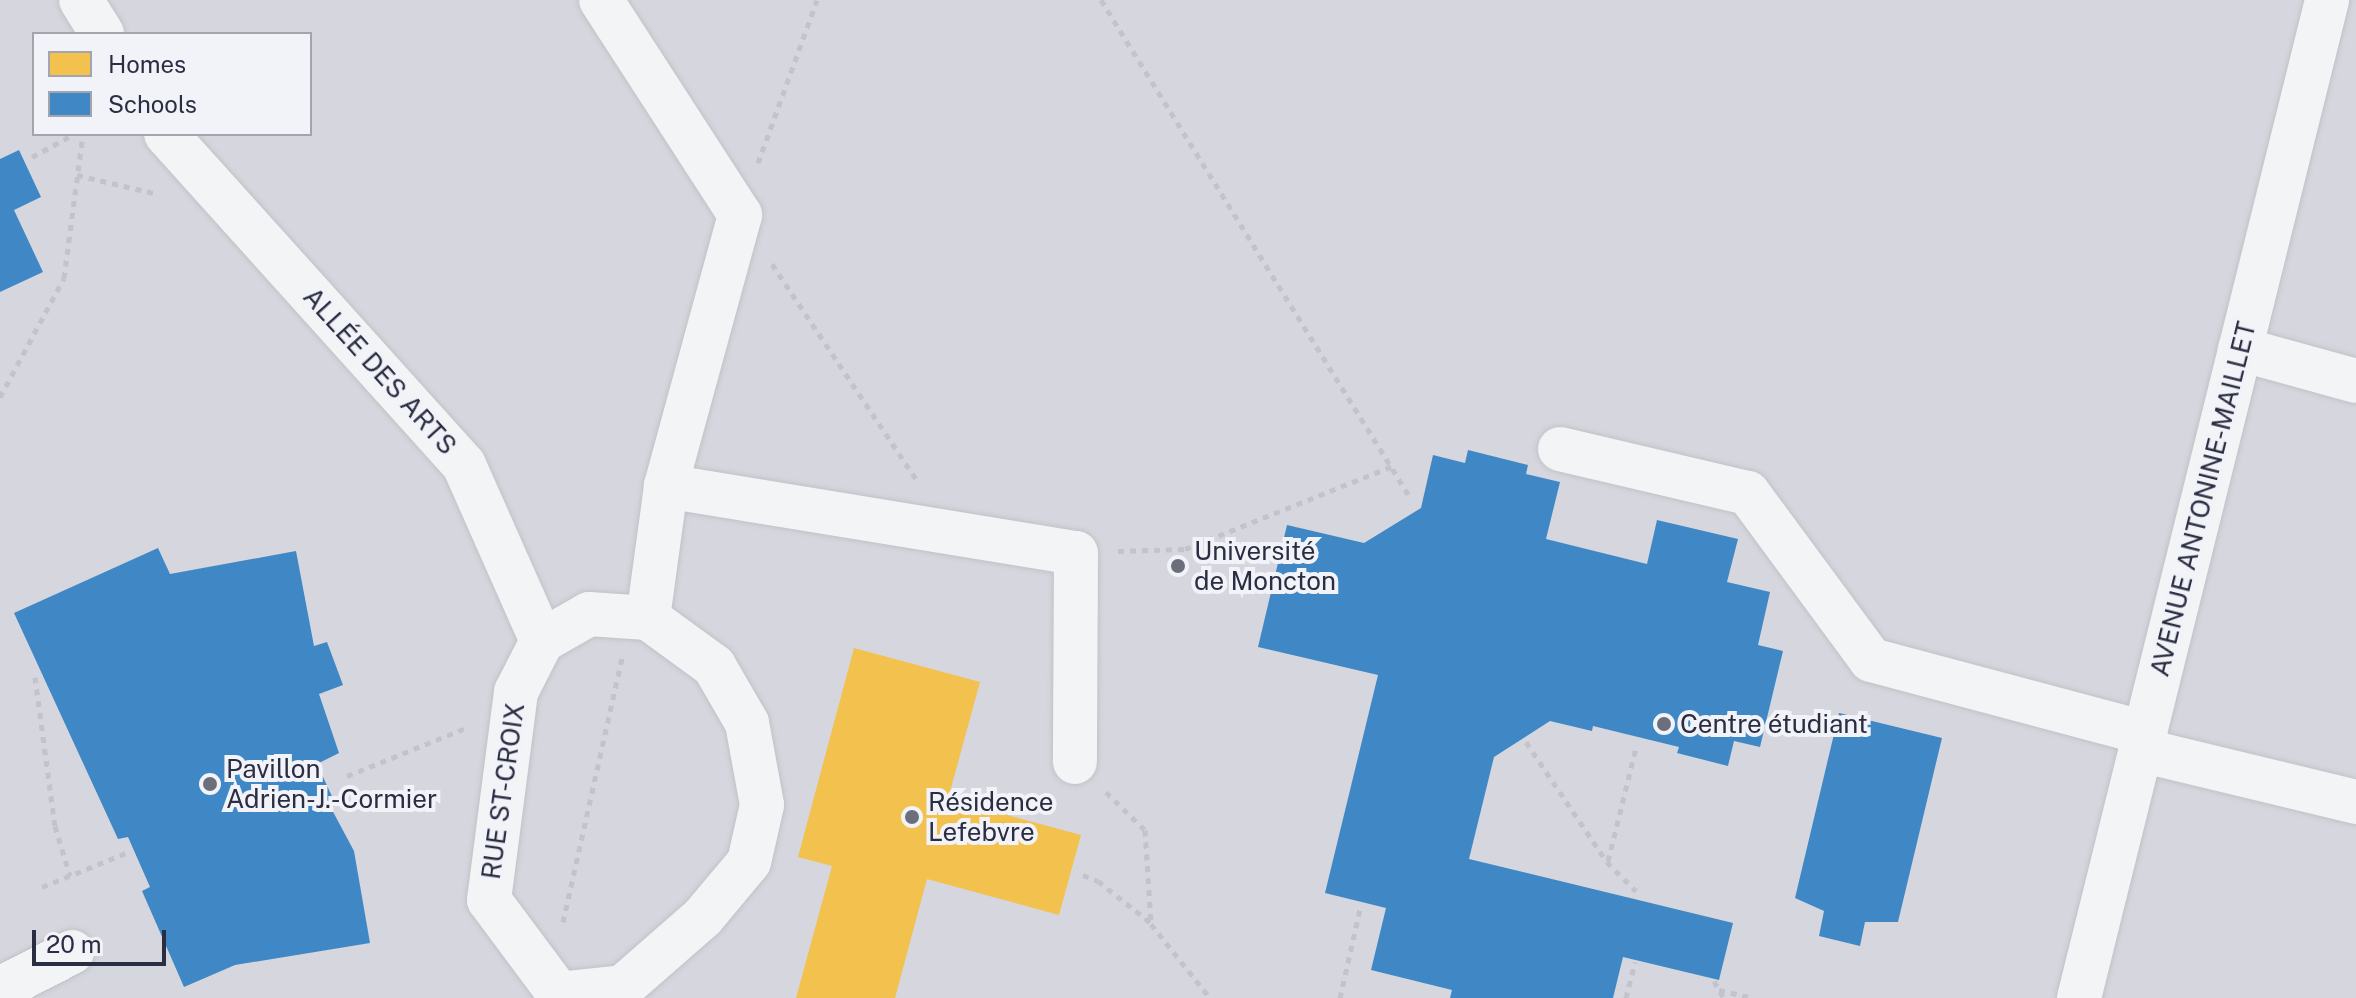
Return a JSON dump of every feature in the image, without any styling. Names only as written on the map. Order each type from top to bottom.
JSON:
[{"type":"lane","points":[[81,0],[101,32]]},
{"type":"lane","points":[[601,0],[740,215],[666,486],[639,617]]},
{"type":"lane","name":"AVENUE ANTONINE-MAILLET","points":[[2079,998],[2327,0]]},
{"type":"lane","name":"ALLÉE DES ARTS","points":[[168,136],[464,465],[542,641]]},
{"type":"lane","points":[[2240,349],[2356,381]]},
{"type":"lane","points":[[1560,449],[1748,493],[1871,660],[2356,802]]},
{"type":"lane","points":[[666,486],[1076,553],[1075,762]]},
{"type":"lane","points":[[542,641],[589,614],[639,617],[714,666],[747,723],[762,805],[749,862],[703,917],[623,987],[556,991]]},
{"type":"lane","name":"RUE ST-CROIX","points":[[542,641],[511,709],[489,900],[556,991]]},
{"type":"lane","points":[[0,989],[72,952]]},
{"type":"path","points":[[817,0],[740,215],[951,533]]},
{"type":"path","points":[[1101,0],[1408,494]]},
{"type":"path","points":[[32,157],[70,136]]},
{"type":"path","points":[[0,397],[64,278],[83,136]]},
{"type":"path","points":[[1076,553],[1185,549],[1393,466]]},
{"type":"path","points":[[556,991],[639,617]]},
{"type":"path","points":[[35,677],[55,826],[70,876]]},
{"type":"path","points":[[347,776],[511,709]]},
{"type":"path","points":[[1526,742],[1607,862],[1636,891]]},
{"type":"path","points":[[1607,862],[1636,748]]},
{"type":"path","points":[[1075,762],[1145,830],[1151,924]]},
{"type":"path","points":[[42,887],[126,853]]},
{"type":"path","points":[[1083,875],[1098,881],[1151,924],[1210,998]]},
{"type":"path","points":[[1340,998],[1361,905]]},
{"type":"path","points":[[1626,998],[1635,962]]},
{"type":"path","points":[[1714,981],[1724,998]]},
{"type":"path","points":[[1719,990],[1754,998]]},
{"type":"shaded area","name":"Université de Moncton","points":[[0,0],[2356,0],[2356,998],[0,998]]},
{"type":"building: Homes","name":"Résidence Lefebvre","points":[[854,648],[980,682],[948,799],[1081,835],[1059,915],[927,879],[895,998],[796,998],[832,866],[798,857]]},
{"type":"building: Schools","points":[[19,150],[41,197],[14,210],[43,272],[0,292],[0,159]]},
{"type":"building: Schools","name":"Centre étudiant","points":[[1468,450],[1528,465],[1526,474],[1560,482],[1546,539],[1647,564],[1657,520],[1738,539],[1727,582],[1770,592],[1758,645],[1783,651],[1760,747],[1734,741],[1728,766],[1677,753],[1679,747],[1593,726],[1592,731],[1550,721],[1494,757],[1469,859],[1733,923],[1719,980],[1623,957],[1613,998],[1450,998],[1452,990],[1371,970],[1386,908],[1325,893],[1378,675],[1258,647],[1287,525],[1364,543],[1421,508],[1433,455],[1465,463]]},
{"type":"building: Schools","name":"Pavillon Adrien-J.-Cormier","points":[[158,548],[170,574],[296,551],[314,646],[327,642],[343,685],[319,694],[339,753],[317,764],[336,805],[331,808],[354,851],[370,943],[235,965],[184,987],[142,891],[150,887],[128,837],[118,839],[14,613]]},
{"type":"building: Schools","points":[[1839,713],[1942,738],[1898,922],[1865,922],[1860,946],[1819,936],[1824,911],[1795,898]]},
{"type":"place","name":"Université de Moncton","points":[[1178,566]]},
{"type":"place","name":"Centre étudiant","points":[[1664,724]]},
{"type":"place","name":"Pavillon Adrien-J.-Cormier","points":[[210,784]]},
{"type":"place","name":"Résidence Lefebvre","points":[[912,817]]}]
